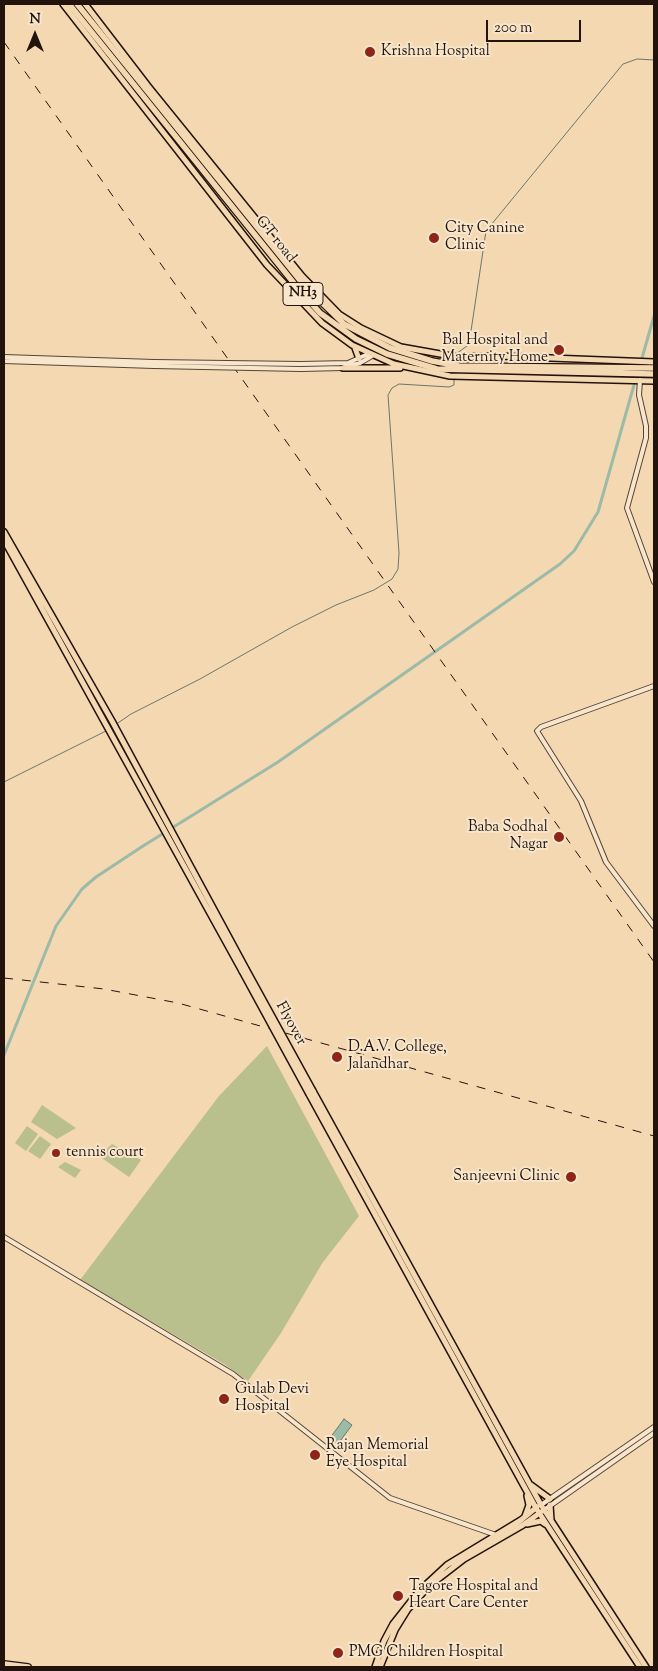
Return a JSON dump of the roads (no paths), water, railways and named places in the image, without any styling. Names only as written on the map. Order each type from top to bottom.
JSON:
[{"type":"highway","name":"GT road","points":[[69,4],[297,287],[320,312],[347,333],[388,354],[437,369],[654,374]]},
{"type":"highway","name":"GT road","points":[[77,4],[303,284],[344,324],[390,348],[432,361],[459,366],[654,368]]},
{"type":"highway","points":[[4,1664],[28,1667]]},
{"type":"main road","points":[[64,4],[267,265],[322,323],[352,345],[370,355],[406,368],[450,376],[654,381]]},
{"type":"main road","points":[[85,4],[148,86],[302,276],[339,314],[361,328],[401,346],[457,357],[499,356],[654,362]]},
{"type":"main road","points":[[352,345],[358,353],[359,359]]},
{"type":"main road","points":[[344,368],[406,368]]},
{"type":"main road","points":[[4,532],[110,724]]},
{"type":"main road","points":[[4,540],[110,724]]},
{"type":"main road","name":"Flyover","points":[[110,724],[362,1183]]},
{"type":"main road","points":[[362,1183],[528,1483],[540,1509]]},
{"type":"main road","points":[[362,1183],[526,1491],[550,1523],[646,1667]]},
{"type":"main road","points":[[528,1483],[550,1499]]},
{"type":"main road","points":[[522,1522],[528,1512],[526,1491]]},
{"type":"main road","points":[[550,1505],[550,1523],[640,1667]]},
{"type":"main road","points":[[380,1667],[395,1630],[408,1609],[430,1586],[464,1559],[540,1509]]},
{"type":"main road","points":[[375,1667],[384,1641],[393,1624],[419,1591],[440,1570],[496,1535],[522,1522],[541,1521],[550,1523]]},
{"type":"street","points":[[301,366],[330,365],[370,355]]},
{"type":"street","points":[[4,359],[344,368],[360,363],[370,355]]},
{"type":"street","points":[[640,380],[639,395],[646,426],[646,438],[627,508],[654,582]]},
{"type":"street","points":[[654,686],[541,727],[537,731],[581,801],[592,832],[606,862],[654,926]]},
{"type":"street","points":[[4,1237],[233,1374],[390,1498],[496,1535]]},
{"type":"street","points":[[540,1509],[550,1499],[654,1427]]},
{"type":"street","points":[[540,1509],[550,1505],[654,1433]]},
{"type":"waterway","points":[[456,354],[467,346],[471,331],[486,231],[623,64],[637,59],[654,60]]},
{"type":"waterway","points":[[642,358],[654,316]]},
{"type":"waterway","points":[[115,725],[131,714],[200,679],[292,627],[336,605],[374,590],[392,579],[398,569],[399,553],[388,395],[392,388],[399,384],[449,387],[454,385],[454,379]]},
{"type":"waterway","points":[[4,1055],[56,926],[82,889],[96,877],[143,846],[278,762],[560,564],[574,551],[598,512],[634,385]]},
{"type":"waterway","points":[[4,782],[108,730]]},
{"type":"railway","points":[[4,42],[654,962]]},
{"type":"railway","points":[[4,978],[104,989],[178,1003],[654,1136]]},
{"type":"place","name":"Krishna Hospital","points":[[370,52]]},
{"type":"place","name":"City Canine Clinic","points":[[434,238]]},
{"type":"place","name":"Bal Hospital and Maternity Home","points":[[559,350]]},
{"type":"place","name":"Baba Sodhal Nagar","points":[[559,837]]},
{"type":"place","name":"D.A.V. College, Jalandhar","points":[[337,1057]]},
{"type":"place","name":"tennis court","points":[[56,1153]]},
{"type":"place","name":"Sanjeevni Clinic","points":[[571,1177]]},
{"type":"place","name":"Gulab Devi Hospital","points":[[224,1399]]},
{"type":"place","name":"Rajan Memorial Eye Hospital","points":[[315,1455]]},
{"type":"place","name":"Tagore Hospital and Heart Care Center","points":[[398,1596]]},
{"type":"place","name":"PMG Children Hospital","points":[[338,1653]]}]
